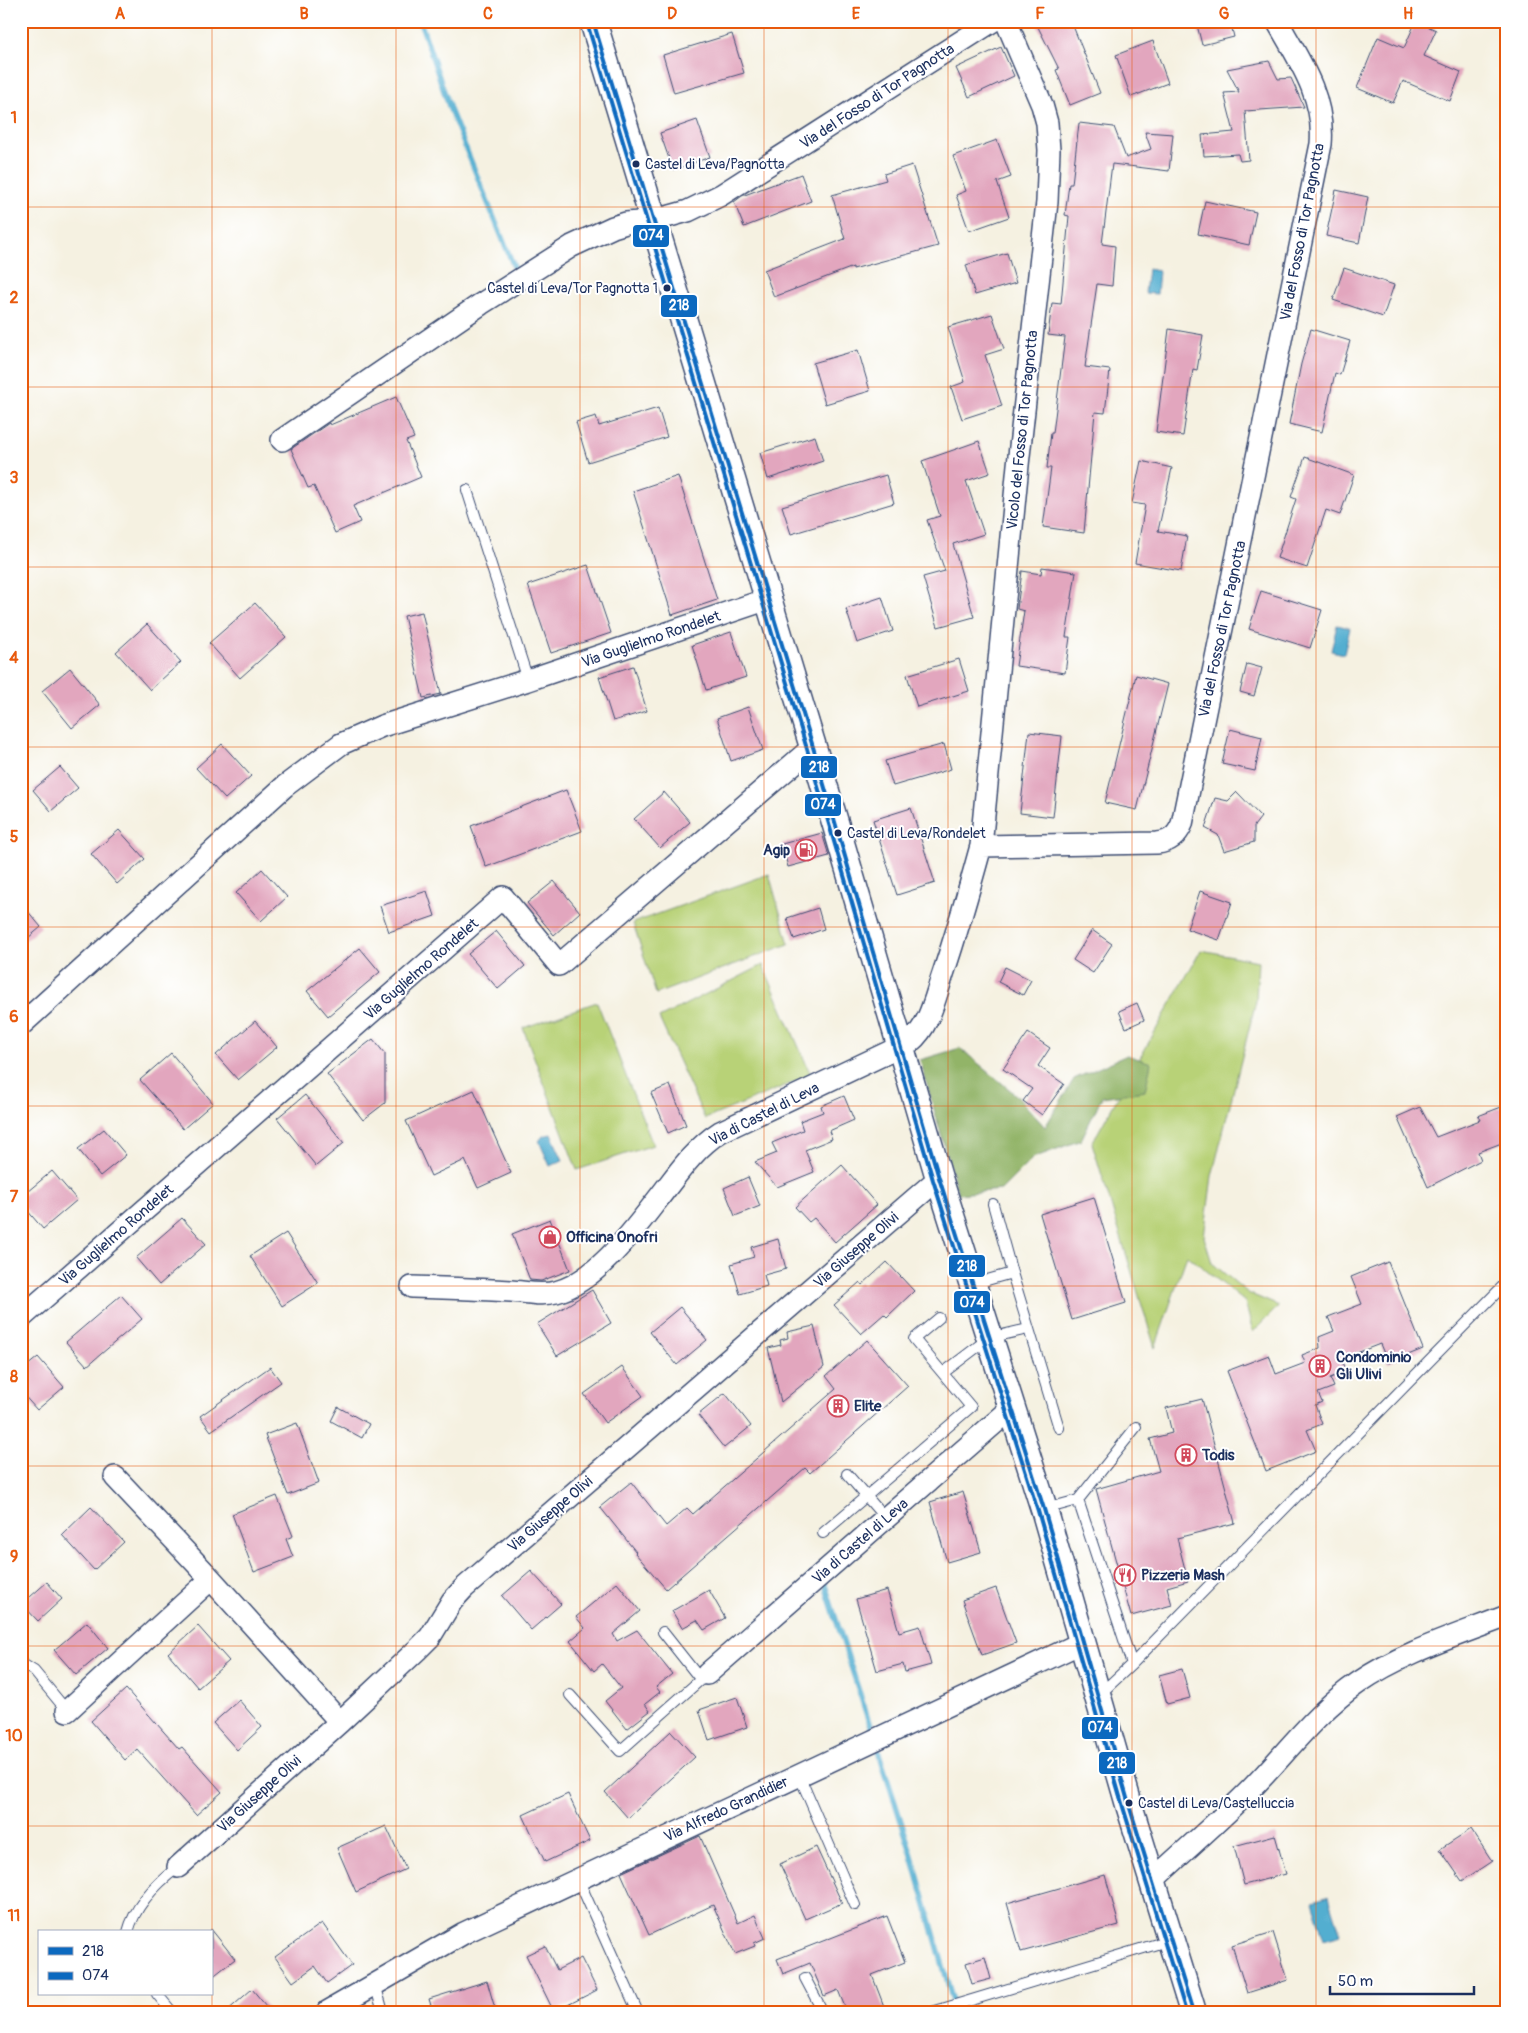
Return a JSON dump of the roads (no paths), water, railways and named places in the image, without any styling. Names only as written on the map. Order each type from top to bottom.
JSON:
[{"type":"street","points":[[593,21],[652,221],[813,747],[939,1178],[1044,1509],[1097,1697],[1194,2012]]},
{"type":"street","name":"Via del Fosso di Tor Pagnotta","points":[[282,440],[482,304],[572,246],[600,232],[626,223],[652,221],[688,211],[732,189],[993,21]]},
{"type":"street","name":"Vicolo del Fosso di Tor Pagnotta","points":[[981,846],[1019,456],[1047,202],[1049,159],[1048,129],[1045,116],[1006,21]]},
{"type":"street","name":"Via del Fosso di Tor Pagnotta","points":[[981,846],[1163,843],[1176,836],[1182,824],[1321,144],[1322,125],[1316,97],[1297,56],[1277,21]]},
{"type":"street","name":"Via Guglielmo Rondelet","points":[[21,1025],[204,857],[285,786],[341,744],[382,726],[528,680],[768,599]]},
{"type":"street","name":"Via Guglielmo Rondelet","points":[[21,1318],[504,897],[559,965],[813,747]]},
{"type":"street","points":[[902,1047],[917,1036],[927,1019],[960,923],[981,846]]},
{"type":"street","name":"Via di Castel di Leva","points":[[412,1287],[513,1291],[536,1294],[549,1294],[569,1288],[598,1267],[615,1251],[635,1229],[691,1157],[710,1139],[902,1047]]},
{"type":"street","name":"Via Giuseppe Olivi","points":[[178,1867],[340,1722],[430,1636],[460,1591],[939,1178]]},
{"type":"street","name":"Via di Castel di Leva","points":[[704,1677],[1012,1408]]},
{"type":"street","points":[[115,1477],[211,1579],[340,1722]]},
{"type":"street","points":[[67,1711],[211,1579]]},
{"type":"street","points":[[1153,1880],[1252,1788],[1321,1713],[1344,1692],[1376,1671],[1410,1653],[1507,1616]]},
{"type":"street","name":"Via Alfredo Grandidier","points":[[327,2012],[464,1933],[1082,1642]]},
{"type":"lane","points":[[466,490],[528,680]]},
{"type":"lane","points":[[993,1204],[1028,1329],[1059,1428]]},
{"type":"lane","points":[[972,1285],[1012,1273]]},
{"type":"lane","points":[[1097,1697],[1132,1664],[1507,1282]]},
{"type":"lane","points":[[823,1533],[971,1407],[914,1339],[939,1318]]},
{"type":"lane","points":[[943,1373],[989,1338],[1028,1329]]},
{"type":"lane","points":[[1044,1509],[1078,1500],[1136,1428]]},
{"type":"lane","points":[[847,1474],[886,1519]]},
{"type":"lane","points":[[1078,1500],[1132,1664]]},
{"type":"lane","points":[[570,1695],[620,1751],[704,1677],[662,1632]]},
{"type":"lane","points":[[21,1663],[34,1671],[67,1711]]},
{"type":"lane","points":[[799,1775],[855,1905]]},
{"type":"lane","points":[[129,1930],[142,1903],[160,1881],[178,1867]]},
{"type":"lane","points":[[578,1879],[636,2008]]},
{"type":"lane","points":[[937,2010],[1171,1940]]},
{"type":"lane","points":[[806,1978],[823,2012]]},
{"type":"lane","points":[[375,1984],[383,2012]]},
{"type":"lane","points":[[159,1996],[172,2012]]},
{"type":"water","points":[[1148,269],[1159,271],[1157,294],[1145,293]]},
{"type":"water","points":[[1337,625],[1350,628],[1344,654],[1331,651]]},
{"type":"water","points":[[551,1134],[563,1160],[550,1166],[539,1141],[543,1136]]},
{"type":"water","points":[[1329,1896],[1341,1935],[1324,1940],[1312,1901]]},
{"type":"waterway","points":[[420,21],[451,112],[514,267]]},
{"type":"waterway","points":[[825,1585],[873,1735]]},
{"type":"waterway","points":[[876,1744],[911,1852],[956,2012]]},
{"type":"place","name":"Castel di Leva/Pagnotta","points":[[636,164]]},
{"type":"place","name":"Castel di Leva/Tor Pagnotta 1","points":[[667,288]]},
{"type":"place","name":"Castel di Leva/Rondelet","points":[[838,833]]},
{"type":"place","name":"Agip","points":[[806,850]]},
{"type":"place","name":"Officina Onofri","points":[[550,1237]]},
{"type":"place","name":"Condominio Gli Ulivi","points":[[1320,1366]]},
{"type":"place","name":"Elite","points":[[838,1406]]},
{"type":"place","name":"Todis","points":[[1186,1455]]},
{"type":"place","name":"Pizzeria Mash","points":[[1125,1575]]},
{"type":"place","name":"Castel di Leva/Castelluccia","points":[[1129,1803]]}]
